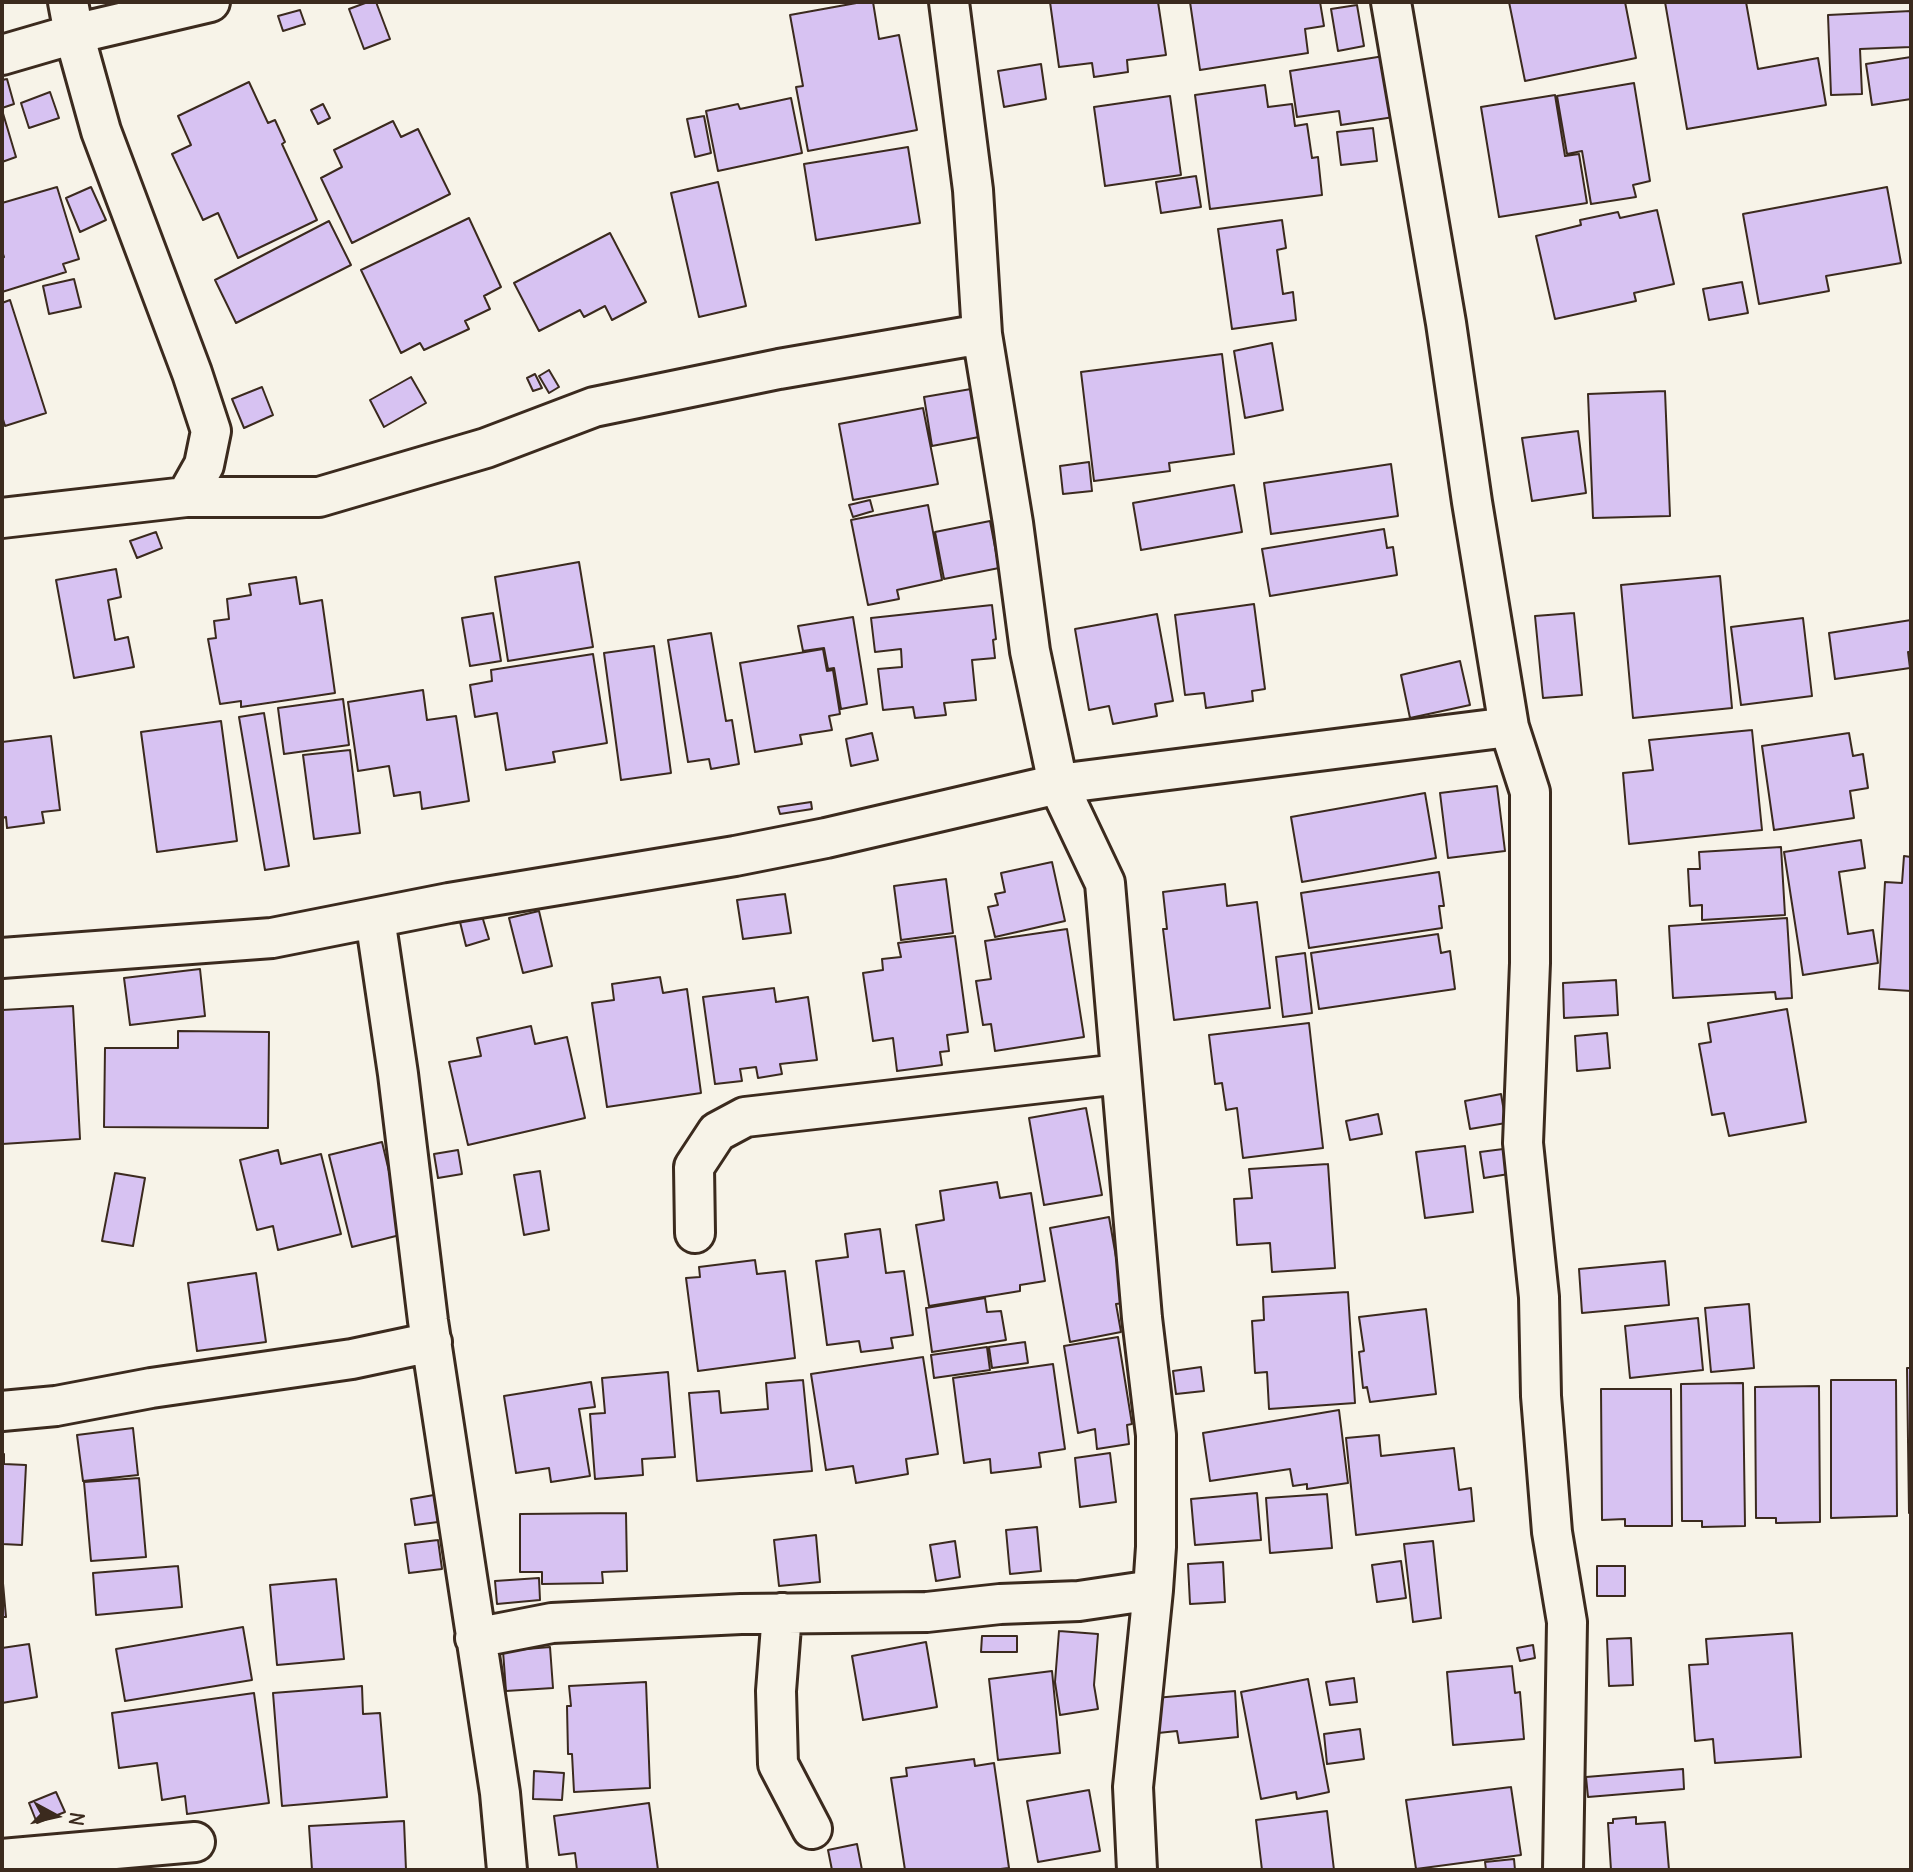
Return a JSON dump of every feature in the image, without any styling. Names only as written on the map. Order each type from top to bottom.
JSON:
[{"type":"street","points":[[2,55],[71,18],[210,2]]},
{"type":"street","points":[[949,2],[973,190],[982,334],[1013,523],[1030,651],[1058,784],[1105,883],[1142,1318],[1156,1435],[1156,1547],[1133,1787],[1137,1870]]},
{"type":"street","points":[[1391,2],[1442,298],[1509,727],[1530,792],[1530,963],[1523,1143],[1539,1297],[1541,1396],[1552,1532],[1567,1622],[1563,1870]]},
{"type":"street","points":[[71,18],[101,131],[192,373],[211,431],[204,466],[186,497]]},
{"type":"street","points":[[2,518],[186,497],[319,497],[486,448],[594,407],[779,369],[982,334]]},
{"type":"street","points":[[2,958],[272,938],[449,903],[736,856],[1058,784],[1509,727]]},
{"type":"street","points":[[375,918],[432,1342],[499,1793],[507,1870]]},
{"type":"street","points":[[695,1233],[694,1167],[718,1132],[745,1116],[1120,1074]]},
{"type":"street","points":[[2,1411],[56,1406],[151,1388],[352,1359],[432,1342]]},
{"type":"street","points":[[475,1638],[552,1623],[782,1613],[927,1612],[1000,1604],[1079,1601],[1153,1590]]},
{"type":"street","points":[[782,1613],[776,1691],[778,1764],[812,1829]]},
{"type":"street","points":[[2,1859],[195,1842]]},
{"type":"building","points":[[376,2],[390,39],[364,49],[349,9]]},
{"type":"building","points":[[873,2],[879,39],[899,35],[917,130],[808,151],[796,87],[803,86],[790,15]]},
{"type":"building","points":[[1050,2],[1158,2],[1166,55],[1127,60],[1128,72],[1094,77],[1092,63],[1059,67]]},
{"type":"building","points":[[1190,2],[1320,2],[1324,26],[1305,29],[1308,53],[1200,70]]},
{"type":"building","points":[[1509,2],[1625,2],[1636,58],[1525,81]]},
{"type":"building","points":[[1665,2],[1746,2],[1758,69],[1818,58],[1826,105],[1687,129]]},
{"type":"building","points":[[1357,5],[1364,46],[1338,51],[1331,9]]},
{"type":"building","points":[[300,10],[305,24],[283,31],[278,16]]},
{"type":"building","points":[[1911,11],[1911,47],[1860,49],[1862,94],[1831,95],[1828,15]]},
{"type":"building","points":[[1384,56],[1394,117],[1341,125],[1339,111],[1297,117],[1290,71]]},
{"type":"building","points":[[1911,57],[1911,99],[1872,105],[1866,64]]},
{"type":"building","points":[[1041,64],[1046,99],[1004,107],[998,71]]},
{"type":"building","points":[[7,79],[14,104],[2,108],[2,80]]},
{"type":"building","points":[[249,82],[268,123],[275,120],[285,142],[282,144],[317,220],[238,258],[218,213],[203,220],[172,154],[191,145],[178,116]]},
{"type":"building","points":[[1634,83],[1650,181],[1633,185],[1636,197],[1591,204],[1582,151],[1567,154],[1557,96]]},
{"type":"building","points":[[1265,85],[1268,107],[1292,104],[1295,126],[1307,124],[1312,158],[1318,157],[1322,195],[1210,209],[1195,95]]},
{"type":"building","points":[[50,92],[59,118],[29,128],[21,103]]},
{"type":"building","points":[[1555,95],[1565,156],[1579,154],[1587,203],[1499,217],[1481,107]]},
{"type":"building","points":[[1170,96],[1181,175],[1105,186],[1094,107]]},
{"type":"building","points":[[791,98],[802,153],[718,171],[706,111],[738,104],[740,109]]},
{"type":"building","points":[[323,104],[330,118],[318,124],[311,110]]},
{"type":"building","points":[[2,110],[16,157],[2,162]]},
{"type":"building","points":[[704,116],[711,153],[695,157],[687,119]]},
{"type":"building","points":[[393,121],[401,137],[418,129],[450,194],[352,243],[321,178],[342,167],[334,150]]},
{"type":"building","points":[[1373,128],[1377,161],[1341,165],[1337,132]]},
{"type":"building","points":[[908,147],[920,223],[816,240],[804,164]]},
{"type":"building","points":[[1196,176],[1201,207],[1161,213],[1156,182]]},
{"type":"building","points":[[718,182],[746,306],[699,317],[671,193]]},
{"type":"building","points":[[57,187],[79,259],[63,264],[66,272],[2,292],[2,203]]},
{"type":"building","points":[[91,187],[106,220],[80,232],[66,198]]},
{"type":"building","points":[[1887,187],[1901,263],[1826,276],[1829,291],[1759,304],[1743,214]]},
{"type":"building","points":[[1657,210],[1674,284],[1634,293],[1636,301],[1555,319],[1536,236],[1581,225],[1580,220],[1618,212],[1620,218]]},
{"type":"building","points":[[469,218],[501,287],[484,296],[490,309],[465,321],[469,329],[424,350],[420,343],[401,353],[361,270]]},
{"type":"building","points":[[1282,220],[1286,248],[1277,250],[1283,294],[1293,292],[1296,320],[1232,329],[1218,229]]},
{"type":"building","points":[[329,221],[351,265],[236,323],[215,280]]},
{"type":"building","points":[[610,233],[646,302],[612,320],[605,306],[584,317],[580,310],[539,331],[514,283]]},
{"type":"building","points":[[74,279],[81,307],[49,314],[43,286]]},
{"type":"building","points":[[1742,282],[1748,313],[1709,320],[1703,289]]},
{"type":"building","points":[[10,300],[46,413],[5,426],[2,416],[2,303]]},
{"type":"building","points":[[1272,343],[1283,410],[1245,418],[1234,351]]},
{"type":"building","points":[[1222,354],[1234,454],[1169,463],[1170,471],[1094,481],[1081,372]]},
{"type":"building","points":[[549,370],[559,387],[549,393],[539,376]]},
{"type":"building","points":[[535,374],[542,388],[533,391],[527,378]]},
{"type":"building","points":[[411,377],[426,403],[384,427],[370,400]]},
{"type":"building","points":[[262,387],[273,415],[244,428],[232,399]]},
{"type":"building","points":[[971,389],[979,437],[932,446],[924,397]]},
{"type":"building","points":[[1665,391],[1670,516],[1593,518],[1588,394]]},
{"type":"building","points":[[923,408],[938,484],[853,500],[839,424]]},
{"type":"building","points":[[1578,431],[1586,493],[1532,501],[1522,438]]},
{"type":"building","points":[[1089,462],[1092,491],[1063,494],[1060,466]]},
{"type":"building","points":[[1391,464],[1398,516],[1271,534],[1264,483]]},
{"type":"building","points":[[1234,485],[1242,532],[1141,550],[1133,503]]},
{"type":"building","points":[[870,500],[873,511],[853,517],[849,505]]},
{"type":"building","points":[[928,505],[942,580],[897,590],[899,599],[868,605],[851,520]]},
{"type":"building","points":[[990,521],[999,568],[944,579],[935,532]]},
{"type":"building","points":[[1384,529],[1387,548],[1393,547],[1397,575],[1270,596],[1262,549]]},
{"type":"building","points":[[156,532],[162,548],[137,558],[130,541]]},
{"type":"building","points":[[579,562],[593,647],[508,661],[495,577]]},
{"type":"building","points":[[116,569],[121,597],[108,600],[115,640],[128,637],[134,667],[74,678],[56,580]]},
{"type":"building","points":[[1720,576],[1732,708],[1633,718],[1621,585]]},
{"type":"building","points":[[296,577],[300,604],[322,600],[335,693],[241,707],[241,701],[220,704],[208,639],[216,638],[214,621],[229,619],[227,599],[251,595],[249,584]]},
{"type":"building","points":[[1254,604],[1265,689],[1252,691],[1253,701],[1206,708],[1204,693],[1185,695],[1175,615]]},
{"type":"building","points":[[992,605],[995,658],[972,660],[976,700],[944,703],[946,715],[915,718],[913,707],[883,710],[878,669],[902,667],[901,649],[875,652],[871,618]]},
{"type":"building","points":[[493,613],[501,661],[470,666],[462,618]]},
{"type":"building","points":[[1574,613],[1582,695],[1543,698],[1535,616]]},
{"type":"building","points":[[1157,614],[1173,701],[1155,704],[1157,716],[1113,724],[1109,706],[1089,710],[1075,629]]},
{"type":"building","points":[[853,617],[867,704],[841,709],[834,668],[828,669],[824,648],[803,651],[798,626]]},
{"type":"building","points":[[1803,618],[1812,696],[1741,705],[1731,627]]},
{"type":"building","points":[[1911,620],[1911,652],[1908,652],[1910,668],[1835,679],[1829,633]]},
{"type":"building","points":[[711,633],[726,721],[732,720],[739,764],[711,769],[709,759],[688,762],[668,640]]},
{"type":"building","points":[[654,646],[671,773],[621,780],[604,653]]},
{"type":"building","points":[[823,649],[827,671],[833,670],[840,714],[829,716],[832,730],[800,735],[802,744],[755,752],[740,663]]},
{"type":"building","points":[[593,654],[607,743],[553,752],[555,762],[506,770],[497,713],[475,717],[470,685],[492,681],[491,670]]},
{"type":"building","points":[[1460,661],[1470,705],[1410,718],[1401,675]]},
{"type":"building","points":[[423,690],[427,720],[456,716],[469,801],[422,809],[420,792],[394,796],[389,766],[358,771],[348,702]]},
{"type":"building","points":[[343,699],[349,745],[284,754],[278,708]]},
{"type":"building","points":[[264,713],[289,866],[265,870],[239,717]]},
{"type":"building","points":[[221,721],[237,841],[157,852],[141,732]]},
{"type":"building","points":[[1752,730],[1762,830],[1629,844],[1623,773],[1653,770],[1649,740]]},
{"type":"building","points":[[872,733],[878,760],[851,766],[846,739]]},
{"type":"building","points":[[1849,733],[1853,756],[1863,754],[1868,788],[1850,791],[1854,818],[1774,830],[1762,746]]},
{"type":"building","points":[[51,736],[60,810],[42,812],[44,823],[7,828],[6,817],[2,818],[2,742]]},
{"type":"building","points":[[350,750],[360,833],[314,839],[303,755]]},
{"type":"building","points":[[1497,786],[1505,851],[1448,858],[1440,793]]},
{"type":"building","points":[[1425,793],[1436,858],[1302,882],[1291,817]]},
{"type":"building","points":[[811,802],[812,809],[780,814],[778,807]]},
{"type":"building","points":[[1861,840],[1865,868],[1839,872],[1848,934],[1873,930],[1878,963],[1803,975],[1784,852]]},
{"type":"building","points":[[1781,847],[1785,915],[1702,920],[1702,905],[1690,906],[1688,869],[1700,869],[1699,852]]},
{"type":"building","points":[[1904,856],[1911,857],[1911,991],[1879,989],[1885,882],[1902,883]]},
{"type":"building","points":[[1052,862],[1065,921],[995,937],[988,907],[998,905],[995,894],[1005,892],[1001,873]]},
{"type":"building","points":[[1439,872],[1444,906],[1439,906],[1442,928],[1309,948],[1301,893]]},
{"type":"building","points":[[946,879],[953,933],[901,940],[894,886]]},
{"type":"building","points":[[1225,884],[1227,906],[1257,902],[1270,1008],[1174,1020],[1163,929],[1167,929],[1163,892]]},
{"type":"building","points":[[785,894],[791,933],[743,939],[737,900]]},
{"type":"building","points":[[539,911],[552,966],[523,973],[509,918]]},
{"type":"building","points":[[482,916],[489,939],[466,946],[460,922]]},
{"type":"building","points":[[1787,918],[1792,998],[1776,999],[1775,992],[1673,998],[1669,926]]},
{"type":"building","points":[[1067,929],[1084,1037],[995,1051],[991,1024],[983,1025],[976,981],[991,979],[985,941]]},
{"type":"building","points":[[1438,934],[1441,953],[1450,951],[1455,989],[1319,1009],[1311,953]]},
{"type":"building","points":[[955,936],[968,1032],[947,1035],[949,1051],[940,1052],[942,1065],[897,1071],[893,1038],[873,1041],[863,973],[883,970],[882,959],[901,957],[898,943]]},
{"type":"building","points":[[1305,953],[1312,1013],[1283,1017],[1276,957]]},
{"type":"building","points":[[200,969],[205,1016],[130,1025],[124,978]]},
{"type":"building","points":[[660,977],[663,993],[687,989],[701,1093],[607,1107],[592,1003],[614,1000],[612,984]]},
{"type":"building","points":[[1616,980],[1618,1015],[1564,1018],[1563,983]]},
{"type":"building","points":[[774,988],[776,1002],[808,997],[817,1060],[780,1064],[782,1074],[758,1078],[756,1067],[740,1069],[742,1081],[715,1084],[703,997]]},
{"type":"building","points":[[73,1006],[80,1139],[2,1144],[2,1010]]},
{"type":"building","points":[[1787,1009],[1806,1122],[1729,1136],[1724,1113],[1712,1115],[1699,1044],[1711,1042],[1708,1023]]},
{"type":"building","points":[[1309,1023],[1323,1148],[1243,1158],[1237,1108],[1226,1110],[1222,1083],[1215,1084],[1209,1035]]},
{"type":"building","points":[[531,1026],[535,1044],[567,1037],[585,1118],[468,1145],[449,1062],[481,1056],[477,1038]]},
{"type":"building","points":[[178,1031],[269,1032],[268,1128],[104,1127],[105,1048],[178,1048]]},
{"type":"building","points":[[1607,1033],[1610,1068],[1577,1071],[1575,1036]]},
{"type":"building","points":[[1501,1094],[1506,1123],[1470,1129],[1465,1101]]},
{"type":"building","points":[[1086,1108],[1102,1195],[1044,1205],[1029,1118]]},
{"type":"building","points":[[1378,1114],[1382,1134],[1350,1140],[1346,1121]]},
{"type":"building","points":[[382,1142],[404,1234],[352,1247],[329,1155]]},
{"type":"building","points":[[1465,1146],[1473,1212],[1425,1218],[1416,1152]]},
{"type":"building","points":[[1511,1148],[1515,1173],[1484,1178],[1480,1152]]},
{"type":"building","points":[[278,1150],[281,1164],[321,1154],[341,1234],[278,1250],[273,1226],[257,1230],[240,1160]]},
{"type":"building","points":[[458,1150],[462,1174],[438,1178],[434,1154]]},
{"type":"building","points":[[1328,1164],[1335,1268],[1272,1272],[1270,1243],[1237,1245],[1234,1199],[1252,1198],[1249,1169]]},
{"type":"building","points":[[540,1171],[549,1230],[524,1235],[514,1175]]},
{"type":"building","points":[[115,1173],[145,1178],[133,1246],[102,1241]]},
{"type":"building","points":[[997,1182],[1000,1198],[1031,1193],[1045,1281],[1020,1285],[1020,1291],[929,1306],[916,1225],[944,1220],[940,1191]]},
{"type":"building","points":[[1109,1217],[1124,1303],[1116,1304],[1121,1332],[1070,1342],[1050,1228]]},
{"type":"building","points":[[880,1229],[886,1273],[904,1271],[913,1335],[891,1338],[893,1348],[861,1352],[859,1341],[827,1345],[816,1261],[848,1257],[845,1234]]},
{"type":"building","points":[[755,1260],[757,1274],[785,1271],[795,1358],[698,1371],[686,1278],[700,1277],[699,1267]]},
{"type":"building","points":[[1665,1261],[1669,1305],[1582,1313],[1579,1269]]},
{"type":"building","points":[[256,1273],[266,1342],[197,1351],[188,1283]]},
{"type":"building","points":[[1348,1292],[1355,1403],[1269,1409],[1267,1372],[1255,1373],[1252,1321],[1264,1320],[1263,1297]]},
{"type":"building","points":[[985,1298],[987,1312],[1001,1311],[1006,1340],[932,1352],[926,1308]]},
{"type":"building","points":[[1749,1304],[1754,1368],[1711,1372],[1705,1308]]},
{"type":"building","points":[[1426,1309],[1436,1394],[1370,1402],[1367,1387],[1363,1388],[1359,1352],[1364,1351],[1359,1317]]},
{"type":"building","points":[[1698,1318],[1703,1370],[1630,1378],[1625,1326]]},
{"type":"building","points":[[1118,1337],[1132,1424],[1127,1425],[1129,1444],[1097,1449],[1095,1429],[1078,1433],[1064,1346]]},
{"type":"building","points":[[1025,1342],[1028,1363],[992,1368],[989,1347]]},
{"type":"building","points":[[987,1347],[990,1370],[934,1378],[931,1355]]},
{"type":"building","points":[[923,1357],[938,1454],[906,1459],[908,1474],[856,1483],[853,1466],[826,1470],[811,1374]]},
{"type":"building","points":[[1053,1364],[1065,1449],[1039,1453],[1041,1467],[991,1473],[990,1459],[964,1463],[953,1378]]},
{"type":"building","points":[[1201,1367],[1204,1391],[1176,1394],[1173,1371]]},
{"type":"building","points":[[1907,1368],[1911,1368],[1911,1513],[1909,1513]]},
{"type":"building","points":[[668,1372],[675,1457],[642,1459],[643,1475],[595,1479],[590,1414],[605,1413],[602,1378]]},
{"type":"building","points":[[803,1380],[812,1471],[697,1481],[689,1393],[719,1391],[721,1413],[768,1409],[766,1383]]},
{"type":"building","points":[[1831,1380],[1896,1380],[1897,1516],[1831,1518]]},
{"type":"building","points":[[591,1382],[595,1407],[579,1409],[590,1476],[551,1482],[549,1468],[516,1473],[504,1396]]},
{"type":"building","points":[[1743,1383],[1745,1526],[1702,1527],[1702,1521],[1682,1521],[1681,1384]]},
{"type":"building","points":[[1819,1386],[1820,1522],[1776,1523],[1776,1518],[1756,1518],[1755,1387]]},
{"type":"building","points":[[1601,1389],[1671,1389],[1672,1526],[1625,1526],[1625,1519],[1602,1520]]},
{"type":"building","points":[[1339,1410],[1348,1483],[1307,1489],[1307,1484],[1293,1486],[1290,1469],[1210,1481],[1203,1433]]},
{"type":"building","points":[[133,1428],[138,1475],[83,1481],[77,1435]]},
{"type":"building","points":[[1379,1435],[1381,1456],[1454,1448],[1459,1490],[1471,1488],[1474,1521],[1356,1535],[1346,1438]]},
{"type":"building","points":[[1110,1453],[1116,1502],[1080,1507],[1075,1458]]},
{"type":"building","points":[[2,1454],[4,1464],[26,1465],[22,1545],[2,1544]]},
{"type":"building","points":[[139,1478],[146,1557],[91,1561],[84,1482]]},
{"type":"building","points":[[1257,1493],[1261,1540],[1195,1545],[1191,1499]]},
{"type":"building","points":[[1327,1494],[1332,1548],[1270,1553],[1266,1498]]},
{"type":"building","points":[[434,1495],[438,1522],[415,1525],[411,1499]]},
{"type":"building","points":[[626,1513],[627,1571],[602,1572],[603,1583],[542,1584],[542,1572],[520,1572],[520,1514]]},
{"type":"building","points":[[1037,1527],[1041,1571],[1010,1574],[1006,1530]]},
{"type":"building","points":[[816,1535],[820,1582],[779,1586],[774,1540]]},
{"type":"building","points":[[438,1540],[442,1569],[409,1573],[405,1544]]},
{"type":"building","points":[[955,1541],[960,1577],[936,1581],[930,1545]]},
{"type":"building","points":[[1433,1541],[1441,1618],[1413,1622],[1404,1544]]},
{"type":"building","points":[[1401,1561],[1406,1598],[1377,1602],[1372,1565]]},
{"type":"building","points":[[1223,1562],[1225,1602],[1190,1604],[1188,1564]]},
{"type":"building","points":[[178,1566],[182,1607],[96,1615],[93,1573]]},
{"type":"building","points":[[1597,1566],[1625,1566],[1625,1596],[1597,1596]]},
{"type":"building","points":[[2,1572],[6,1617],[2,1617]]},
{"type":"building","points":[[539,1578],[540,1600],[497,1604],[495,1581]]},
{"type":"building","points":[[336,1579],[344,1659],[277,1665],[270,1585]]},
{"type":"building","points":[[243,1627],[252,1680],[125,1701],[116,1649]]},
{"type":"building","points":[[1059,1631],[1098,1634],[1094,1685],[1098,1709],[1060,1715],[1055,1682]]},
{"type":"building","points":[[1792,1633],[1801,1757],[1715,1763],[1713,1739],[1695,1741],[1689,1665],[1708,1664],[1706,1639]]},
{"type":"building","points":[[982,1636],[1017,1636],[1017,1652],[981,1652]]},
{"type":"building","points":[[1631,1638],[1633,1685],[1609,1686],[1607,1639]]},
{"type":"building","points":[[926,1642],[937,1707],[863,1720],[852,1656]]},
{"type":"building","points":[[29,1644],[37,1697],[2,1703],[2,1648]]},
{"type":"building","points":[[1533,1645],[1535,1658],[1520,1661],[1517,1648]]},
{"type":"building","points":[[550,1647],[553,1688],[506,1691],[503,1651]]},
{"type":"building","points":[[1512,1666],[1515,1693],[1520,1692],[1524,1739],[1453,1745],[1447,1672]]},
{"type":"building","points":[[1052,1671],[1060,1753],[998,1760],[989,1679]]},
{"type":"building","points":[[1354,1678],[1357,1702],[1330,1705],[1326,1682]]},
{"type":"building","points":[[1308,1679],[1329,1792],[1297,1799],[1296,1792],[1261,1799],[1241,1692]]},
{"type":"building","points":[[646,1682],[650,1788],[574,1792],[572,1754],[568,1754],[567,1706],[571,1706],[569,1686]]},
{"type":"building","points":[[362,1686],[363,1714],[380,1713],[387,1797],[282,1806],[273,1693]]},
{"type":"building","points":[[1235,1691],[1238,1737],[1179,1743],[1177,1731],[1158,1733],[1155,1698]]},
{"type":"building","points":[[254,1693],[269,1803],[187,1814],[185,1796],[162,1800],[157,1763],[119,1768],[112,1713]]},
{"type":"building","points":[[1360,1729],[1364,1759],[1327,1764],[1324,1734]]},
{"type":"building","points":[[974,1759],[975,1766],[994,1763],[1009,1868],[905,1870],[891,1778],[907,1776],[906,1768]]},
{"type":"building","points":[[1683,1769],[1684,1789],[1588,1797],[1586,1777]]},
{"type":"building","points":[[534,1771],[564,1773],[562,1800],[533,1799]]},
{"type":"building","points":[[1511,1787],[1521,1855],[1416,1869],[1406,1800]]},
{"type":"building","points":[[1089,1790],[1100,1851],[1038,1862],[1027,1801]]},
{"type":"building","points":[[56,1792],[65,1812],[37,1823],[29,1803]]},
{"type":"building","points":[[649,1803],[658,1870],[577,1870],[575,1853],[559,1855],[554,1816]]},
{"type":"building","points":[[1327,1811],[1334,1870],[1262,1870],[1256,1820]]},
{"type":"building","points":[[1636,1817],[1636,1824],[1665,1822],[1669,1870],[1611,1870],[1608,1823],[1613,1823],[1613,1819]]},
{"type":"building","points":[[404,1821],[406,1870],[312,1870],[309,1826]]},
{"type":"building","points":[[857,1844],[862,1870],[832,1870],[828,1850]]},
{"type":"building","points":[[1514,1859],[1515,1870],[1486,1870],[1485,1862]]}]
